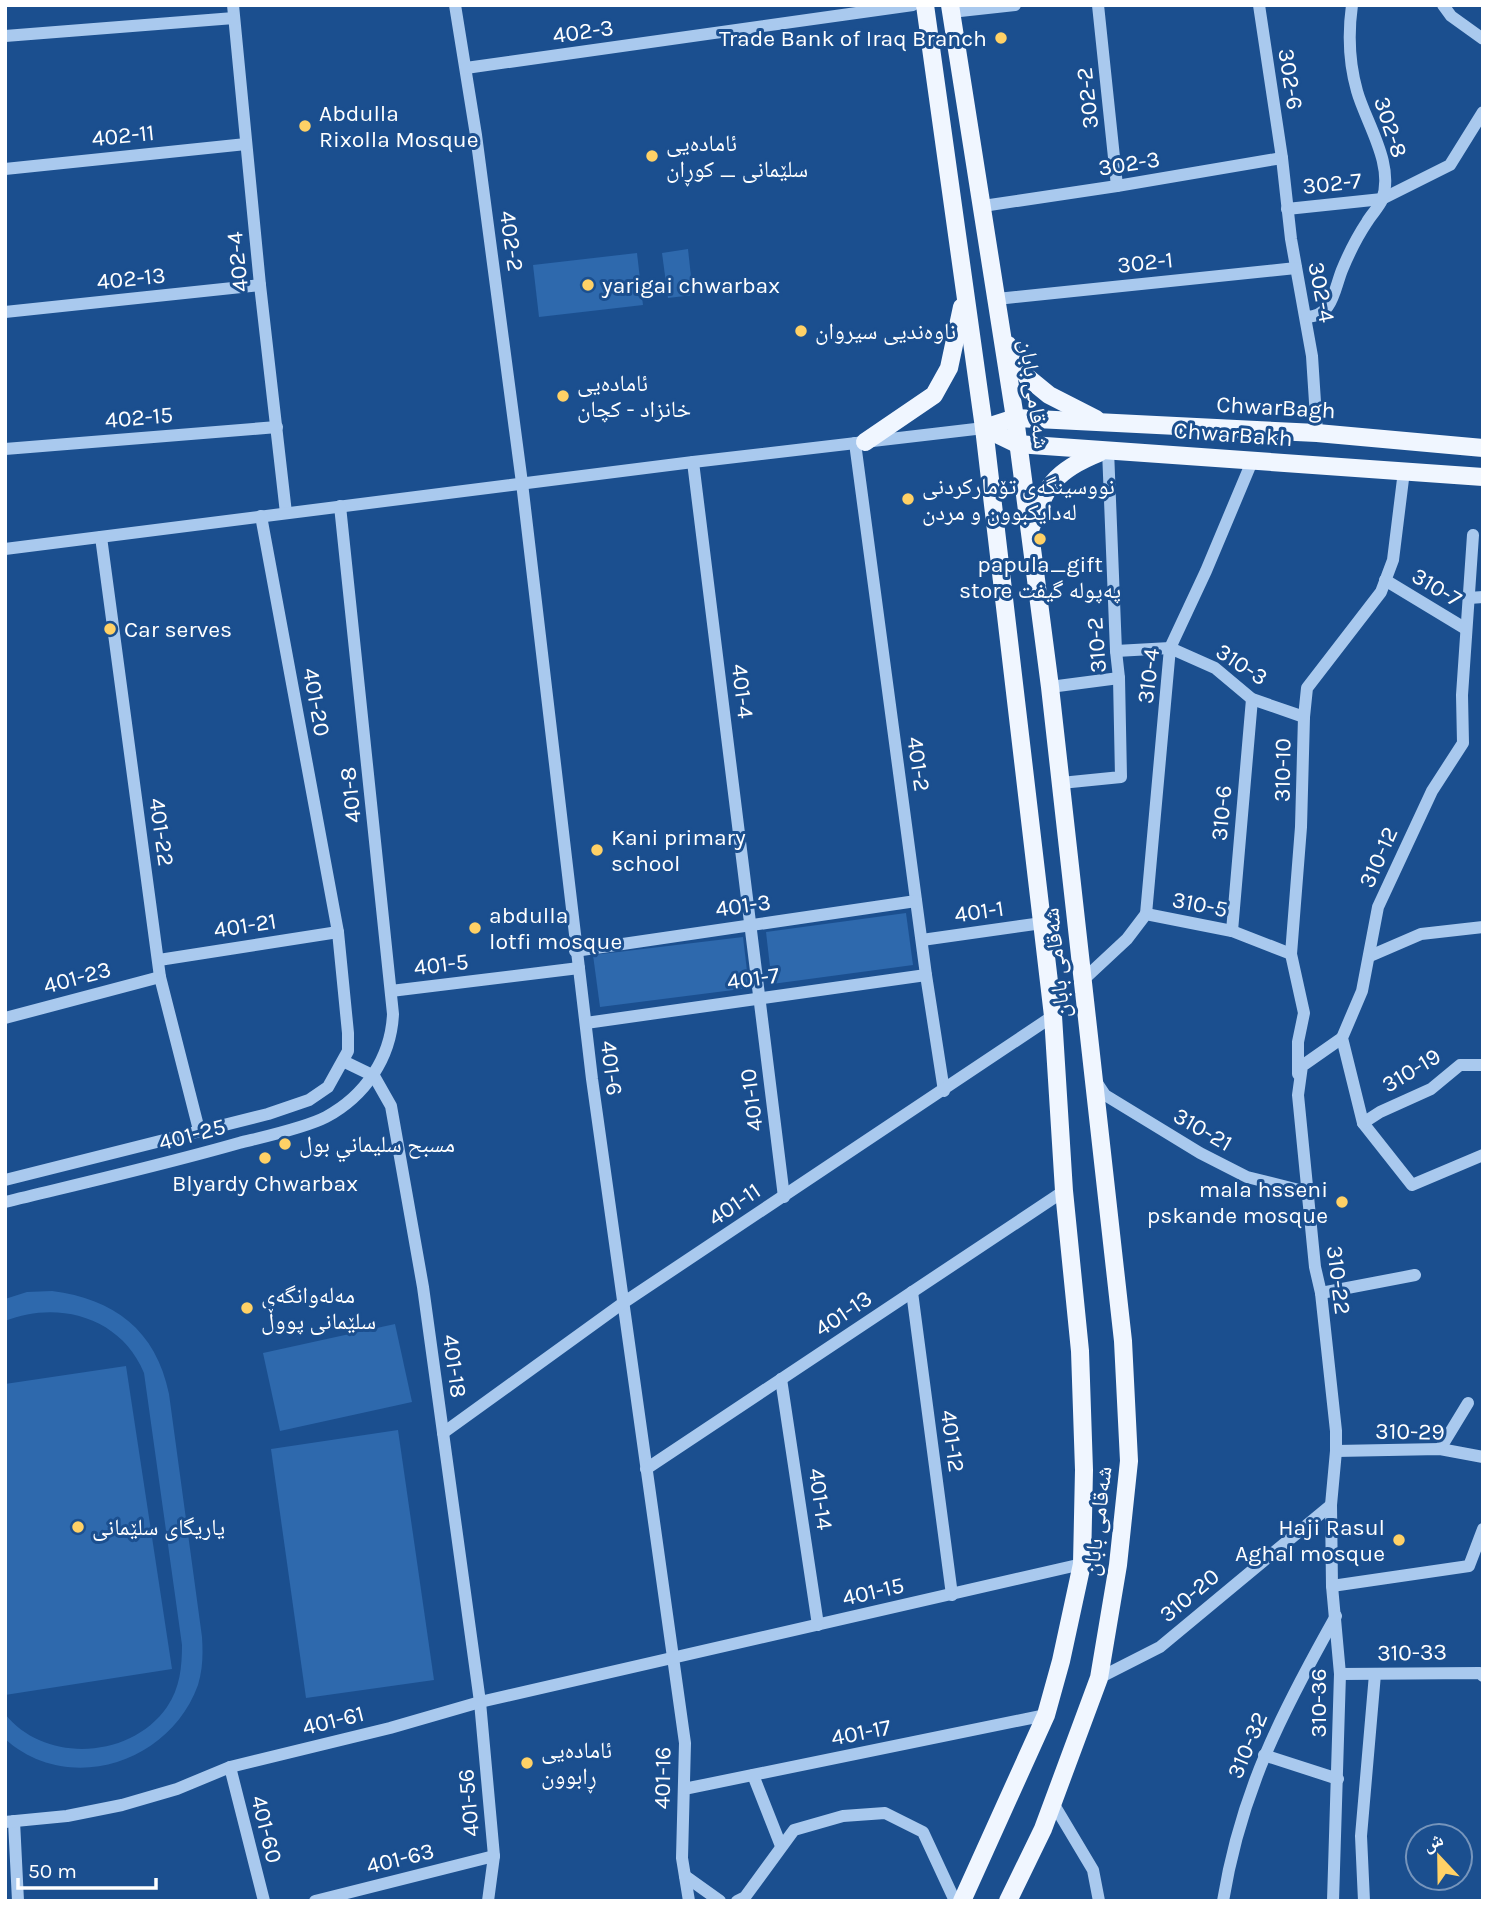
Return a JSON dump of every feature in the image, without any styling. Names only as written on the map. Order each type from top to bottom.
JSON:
[{"type":"main road","name":"شەقامی بابان","points":[[925,5],[984,428],[1053,1016],[1063,1191],[1080,1351],[1084,1470],[1082,1564],[1046,1716],[962,1901]]},
{"type":"main road","name":"شەقامی بابان","points":[[951,9],[998,299],[1050,687],[1123,1341],[1129,1461],[1118,1565],[1099,1678],[1043,1829],[1008,1901]]},
{"type":"main road","points":[[860,442],[934,395],[950,368],[965,293]]},
{"type":"main road","points":[[1003,335],[1027,377],[1049,395],[1103,422]]},
{"type":"main road","name":"ChwarBagh","points":[[984,428],[1015,418],[1317,433],[1483,448]]},
{"type":"main road","name":"ChwarBakh","points":[[984,428],[1017,444],[1483,477]]},
{"type":"main road","points":[[1029,533],[1043,495],[1059,475],[1076,462],[1106,450]]},
{"type":"street","name":"402-2","points":[[455,5],[466,68],[522,483]]},
{"type":"street","name":"402-3","points":[[466,68],[913,5]]},
{"type":"street","points":[[951,9],[1015,5]]},
{"type":"street","name":"302-2","points":[[1098,5],[1117,187]]},
{"type":"street","name":"302-6","points":[[1259,5],[1282,158]]},
{"type":"street","name":"302-8","points":[[1352,5],[1349,37],[1353,73],[1363,108],[1380,148],[1384,174],[1382,199]]},
{"type":"street","points":[[1443,5],[1451,16],[1483,39]]},
{"type":"street","points":[[5,36],[234,11]]},
{"type":"street","name":"402-4","points":[[234,11],[260,285],[286,513]]},
{"type":"street","points":[[1307,317],[1320,314],[1330,305],[1347,256],[1382,199],[1450,165],[1483,112]]},
{"type":"street","name":"402-11","points":[[5,169],[246,144]]},
{"type":"street","name":"302-3","points":[[983,206],[1117,187],[1282,158]]},
{"type":"street","name":"302-4","points":[[1282,158],[1287,209],[1314,369],[1317,433]]},
{"type":"street","name":"302-7","points":[[1287,209],[1382,199]]},
{"type":"street","name":"302-1","points":[[998,299],[1296,268]]},
{"type":"street","name":"402-13","points":[[5,312],[260,285]]},
{"type":"street","name":"402-15","points":[[5,449],[277,427]]},
{"type":"street","points":[[5,549],[693,461],[984,428]]},
{"type":"street","name":"401-2","points":[[860,442],[916,901],[944,1090]]},
{"type":"street","name":"310-2","points":[[1061,783],[1121,777],[1119,678],[1106,450]]},
{"type":"street","name":"310-4","points":[[1146,914],[1170,648],[1253,459]]},
{"type":"street","name":"401-4","points":[[693,461],[760,999]]},
{"type":"street","name":"310-10","points":[[1298,1095],[1297,1042],[1304,1013],[1292,954],[1307,688],[1381,592],[1392,559],[1404,471]]},
{"type":"street","name":"401-6","points":[[522,483],[575,951],[673,1657]]},
{"type":"street","name":"401-8","points":[[340,506],[391,991],[393,1028],[374,1076]]},
{"type":"street","name":"401-20","points":[[261,516],[338,932],[348,1033],[348,1051],[343,1061]]},
{"type":"street","name":"310-12","points":[[1342,1038],[1362,991],[1378,907],[1432,791],[1463,743],[1462,695],[1473,536]]},
{"type":"street","name":"401-22","points":[[101,537],[160,977],[199,1130]]},
{"type":"street","name":"310-7","points":[[1385,580],[1466,629]]},
{"type":"street","points":[[1469,598],[1483,597]]},
{"type":"street","name":"310-3","points":[[1116,650],[1170,648],[1214,668],[1252,699],[1304,717]]},
{"type":"street","points":[[1050,687],[1119,678]]},
{"type":"street","name":"310-6","points":[[1232,931],[1252,699]]},
{"type":"street","name":"401-3","points":[[575,951],[916,901]]},
{"type":"street","name":"310-5","points":[[1083,980],[1127,939],[1146,914],[1232,931],[1292,954]]},
{"type":"street","name":"401-1","points":[[922,940],[1042,923]]},
{"type":"street","points":[[1370,956],[1421,934],[1483,927]]},
{"type":"street","name":"401-21","points":[[159,960],[338,932]]},
{"type":"street","name":"401-5","points":[[391,991],[579,968]]},
{"type":"street","name":"401-7","points":[[586,1023],[926,975]]},
{"type":"street","name":"401-23","points":[[5,1018],[160,977]]},
{"type":"street","name":"401-10","points":[[760,999],[784,1196]]},
{"type":"street","name":"401-11","points":[[443,1433],[623,1303],[1053,1016]]},
{"type":"street","points":[[1342,1038],[1363,1123],[1412,1185],[1483,1155]]},
{"type":"street","name":"310-22","points":[[1331,1505],[1336,1451],[1334,1407],[1325,1350],[1321,1293],[1315,1267],[1298,1095],[1302,1066],[1342,1038]]},
{"type":"street","points":[[343,1061],[374,1076]]},
{"type":"street","name":"401-25","points":[[5,1180],[268,1114],[309,1100],[328,1087],[343,1061]]},
{"type":"street","name":"310-19","points":[[1363,1123],[1380,1112],[1431,1089],[1460,1065],[1483,1065]]},
{"type":"street","name":"401-25","points":[[5,1202],[204,1153],[326,1117],[347,1102],[374,1076]]},
{"type":"street","name":"401-18","points":[[374,1076],[391,1105],[423,1287],[480,1702]]},
{"type":"street","name":"310-21","points":[[1092,1077],[1105,1095],[1200,1153],[1247,1177],[1307,1192]]},
{"type":"street","name":"401-13","points":[[646,1469],[1063,1191]]},
{"type":"street","points":[[1321,1293],[1415,1275]]},
{"type":"street","name":"401-12","points":[[912,1292],[952,1595]]},
{"type":"street","name":"401-14","points":[[781,1379],[818,1625]]},
{"type":"street","points":[[1440,1449],[1468,1403]]},
{"type":"street","name":"310-29","points":[[1336,1451],[1440,1449],[1483,1457]]},
{"type":"street","name":"310-20","points":[[1099,1678],[1160,1647],[1331,1505]]},
{"type":"street","name":"310-36","points":[[1331,1505],[1332,1586],[1340,1675],[1333,1901]]},
{"type":"street","points":[[1332,1586],[1469,1566],[1483,1528]]},
{"type":"street","name":"401-15","points":[[673,1657],[1082,1564]]},
{"type":"street","name":"310-32","points":[[1223,1901],[1236,1836],[1264,1755],[1276,1726],[1336,1616]]},
{"type":"street","name":"401-61","points":[[10,1821],[67,1816],[122,1805],[177,1789],[230,1767],[390,1728],[480,1702],[673,1657]]},
{"type":"street","name":"401-16","points":[[673,1657],[685,1743],[682,1858],[689,1901]]},
{"type":"street","name":"310-33","points":[[1340,1675],[1448,1672],[1480,1673],[1483,1676]]},
{"type":"street","points":[[1364,1901],[1361,1836],[1375,1674]]},
{"type":"street","name":"401-56","points":[[480,1702],[494,1856],[488,1901]]},
{"type":"street","name":"401-17","points":[[684,1789],[1046,1716]]},
{"type":"street","points":[[1264,1755],[1338,1779]]},
{"type":"street","name":"401-60","points":[[230,1767],[264,1901]]},
{"type":"street","points":[[753,1775],[782,1846]]},
{"type":"street","points":[[1053,1803],[1093,1870],[1099,1901]]},
{"type":"street","points":[[737,1901],[745,1897],[794,1830],[843,1816],[885,1813],[923,1832],[955,1901]]},
{"type":"street","points":[[10,1821],[18,1901]]},
{"type":"street","name":"401-63","points":[[315,1901],[340,1898],[494,1856]]},
{"type":"street","points":[[685,1876],[720,1901]]},
{"type":"shaded area","points":[[688,249],[693,295],[668,298],[662,253]]},
{"type":"shaded area","name":"yarigai chwarbax","points":[[637,253],[643,305],[539,317],[533,265]]},
{"type":"shaded area","points":[[906,913],[913,965],[772,984],[766,932]]},
{"type":"shaded area","points":[[743,937],[749,988],[600,1007],[593,955]]},
{"type":"shaded area","points":[[52,1291],[95,1301],[113,1310],[143,1335],[163,1372],[169,1394],[202,1637],[198,1685],[184,1712],[165,1734],[142,1751],[115,1763],[87,1768],[58,1766],[31,1756],[5,1739],[5,1714],[22,1730],[42,1741],[64,1747],[88,1749],[132,1737],[151,1724],[171,1700],[179,1677],[182,1645],[144,1373],[134,1354],[120,1338],[104,1326],[86,1318],[46,1312],[5,1321],[5,1299],[27,1292]]},
{"type":"shaded area","points":[[395,1324],[412,1402],[280,1431],[263,1353]]},
{"type":"shaded area","name":"یاریگای سلێمانی","points":[[126,1366],[172,1669],[5,1695],[5,1384]]},
{"type":"shaded area","points":[[398,1430],[434,1680],[306,1698],[271,1449]]},
{"type":"place","name":"Trade Bank of Iraq Branch","points":[[1001,38]]},
{"type":"place","name":"Abdulla Rixolla Mosque","points":[[305,126]]},
{"type":"place","name":"ئامادەیی سلێمانی _ کوڕان","points":[[652,156]]},
{"type":"place","name":"yarigai chwarbax","points":[[588,285]]},
{"type":"place","name":"ناوەندیی سیروان","points":[[801,331]]},
{"type":"place","name":"ئامادەیی خانزاد - کچان","points":[[563,396]]},
{"type":"place","name":"نووسینگەی تۆمارکردنی لەدایکبوون و مردن","points":[[908,499]]},
{"type":"place","name":"papula_gift store پەپولە گیفت","points":[[1040,539]]},
{"type":"place","name":"Car serves","points":[[110,629]]},
{"type":"place","name":"Kani primary school","points":[[597,850]]},
{"type":"place","name":"abdulla lotfi mosque","points":[[475,928]]},
{"type":"place","name":"مسبح سلیماني بول","points":[[285,1144]]},
{"type":"place","name":"Blyardy Chwarbax","points":[[265,1158]]},
{"type":"place","name":"mala hsseni pskande mosque","points":[[1342,1202]]},
{"type":"place","name":"مەلەوانگەی سلێمانی پووڵ","points":[[247,1308]]},
{"type":"place","name":"یاریگای سلێمانی","points":[[78,1527]]},
{"type":"place","name":"Haji Rasul Aghal mosque","points":[[1399,1540]]},
{"type":"place","name":"ئامادەیی ڕابوون","points":[[527,1763]]}]
